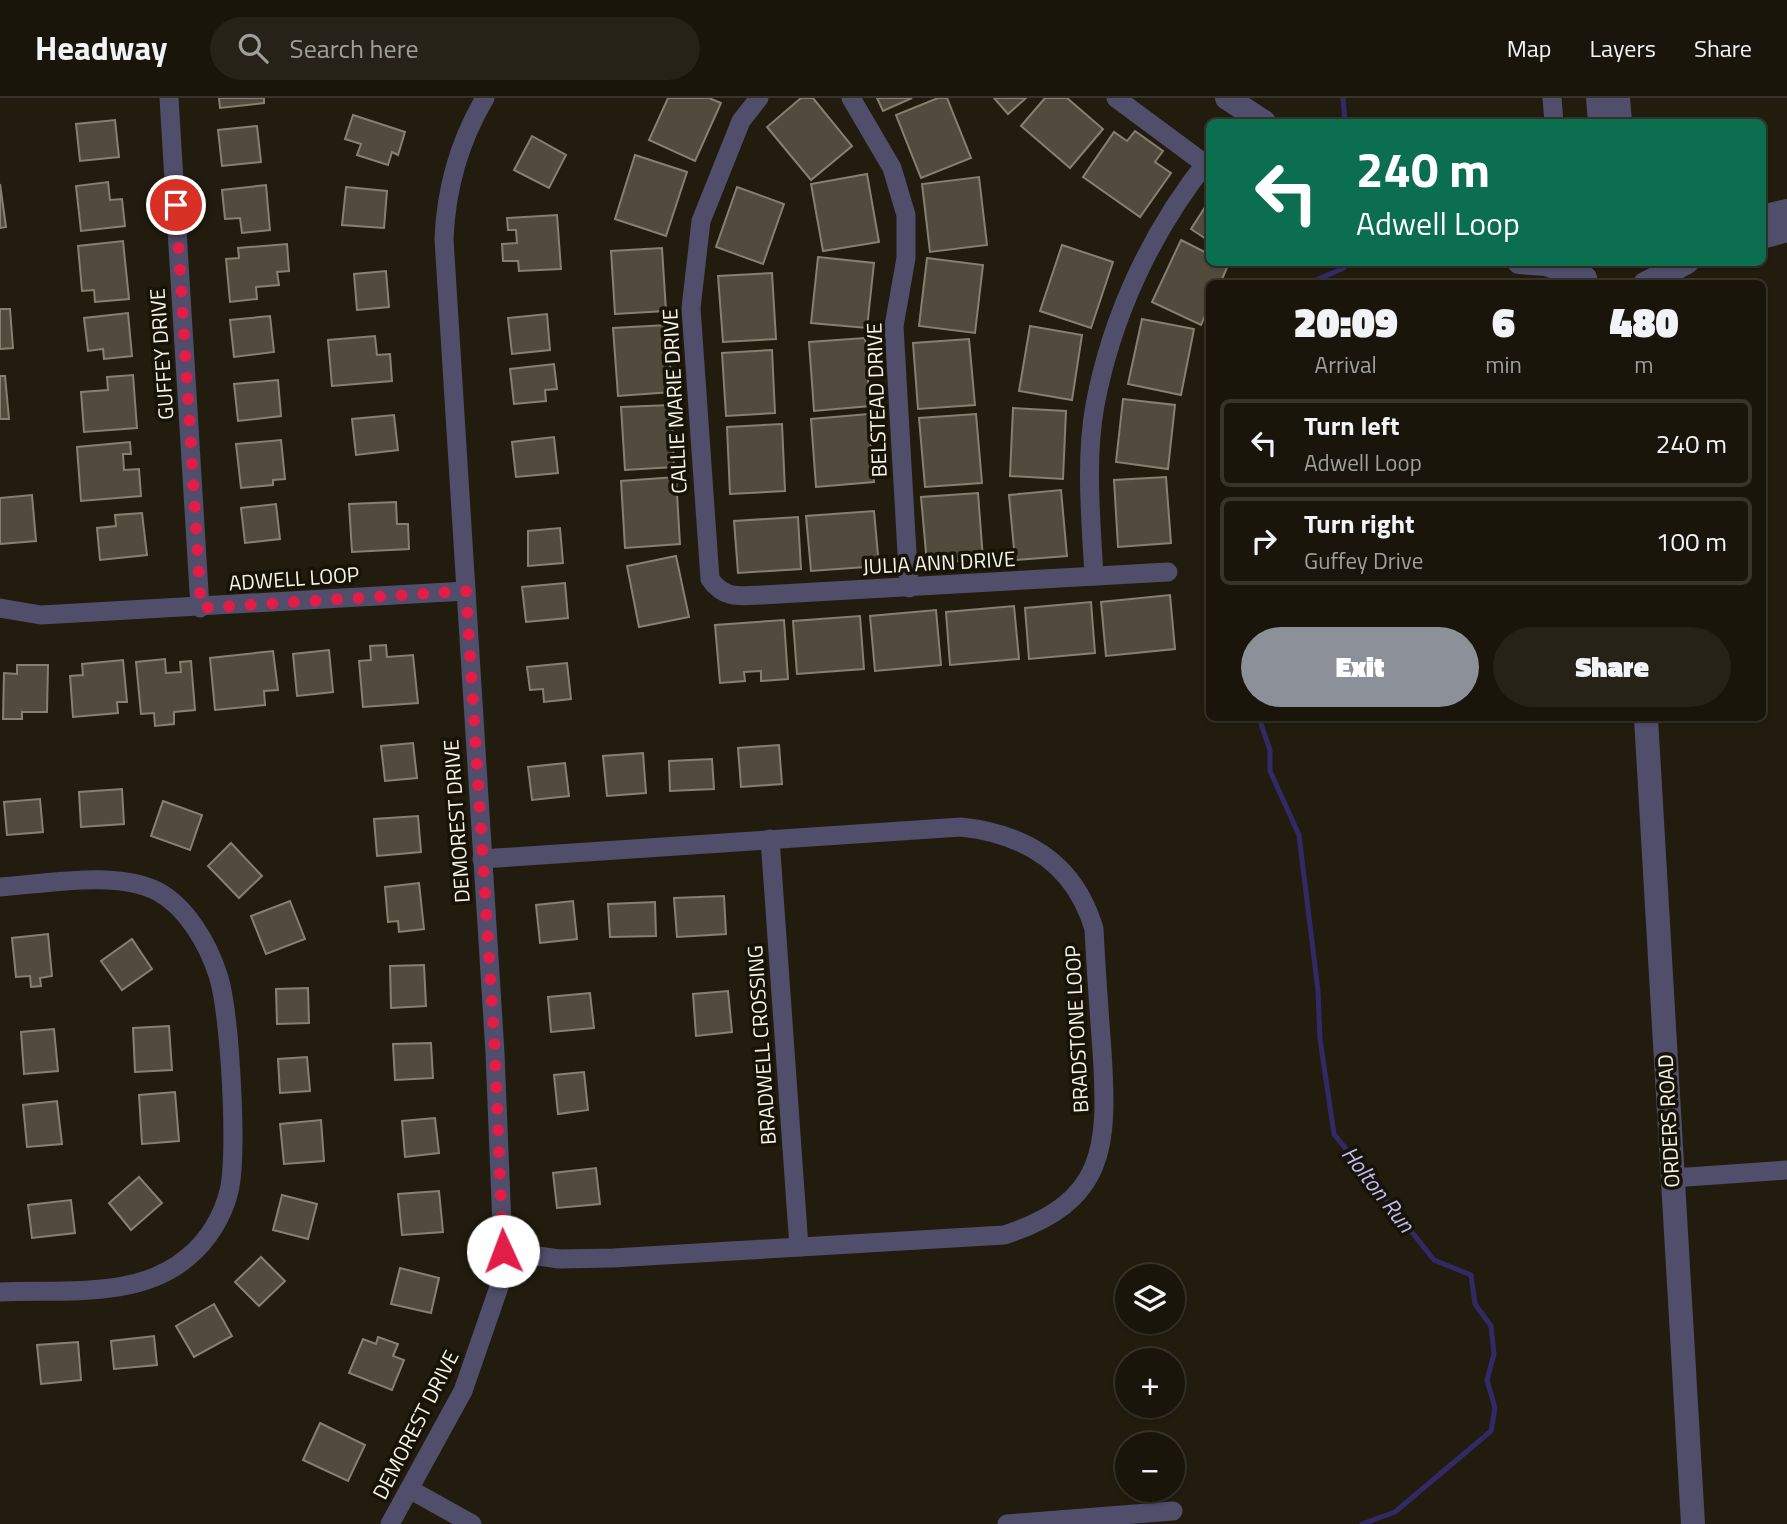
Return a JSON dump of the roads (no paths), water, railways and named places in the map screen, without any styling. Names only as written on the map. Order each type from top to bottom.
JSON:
[{"type":"street","name":"GUFFEY DRIVE","points":[[169,98],[201,608]]},
{"type":"street","name":"DEMOREST DRIVE","points":[[390,1524],[463,1391],[499,1287],[503,1251],[495,1053],[445,216],[460,152],[485,98]]},
{"type":"street","name":"CALLIE MARIE DRIVE","points":[[716,588],[710,579],[691,308],[701,221],[741,121],[759,98]]},
{"type":"street","name":"BELSTEAD DRIVE","points":[[851,98],[892,169],[906,215],[906,258],[894,326],[909,588]]},
{"type":"street","points":[[1116,98],[1206,161]]},
{"type":"street","points":[[1552,98],[1554,119]]},
{"type":"street","points":[[1598,98],[1600,119]]},
{"type":"street","points":[[1618,98],[1620,119]]},
{"type":"street","points":[[1094,576],[1090,482],[1095,407],[1113,333],[1138,269],[1206,164]]},
{"type":"street","points":[[1766,216],[1787,211]]},
{"type":"street","points":[[1766,236],[1787,230]]},
{"type":"street","points":[[1552,266],[1586,277]]},
{"type":"street","points":[[1649,278],[1678,266]]},
{"type":"street","name":"JULIA ANN DRIVE","points":[[716,588],[727,596],[1168,572]]},
{"type":"street","name":"ADWELL LOOP","points":[[0,608],[41,615],[466,591]]},
{"type":"street","name":"ORDERS ROAD","points":[[1646,721],[1693,1524]]},
{"type":"street","name":"BRADSTONE LOOP","points":[[482,859],[961,827],[990,830],[1039,850],[1060,866],[1088,909],[1094,929],[1106,1116],[1093,1171],[1070,1201],[1033,1226],[1004,1235],[559,1259],[503,1251]]},
{"type":"street","name":"BRADWELL CROSSING","points":[[770,838],[799,1247]]},
{"type":"street","points":[[0,887],[102,881],[132,883],[158,892],[182,911],[207,947],[219,976],[233,1147],[229,1190],[220,1215],[206,1239],[188,1258],[165,1273],[124,1286],[0,1292]]},
{"type":"street","points":[[1673,1178],[1787,1170]]},
{"type":"street","points":[[411,1490],[472,1524]]},
{"type":"street","points":[[1007,1524],[1172,1511]]},
{"type":"waterway","name":"Holton Run","points":[[1343,98],[1345,119]]},
{"type":"waterway","name":"Holton Run","points":[[1316,280],[1344,266]]},
{"type":"waterway","name":"Holton Run","points":[[1260,721],[1270,750],[1270,771],[1299,835],[1318,991],[1320,1039],[1334,1134],[1434,1260],[1471,1275],[1475,1304],[1491,1326],[1494,1354],[1487,1380],[1495,1408],[1491,1431],[1395,1512],[1362,1524]]}]
